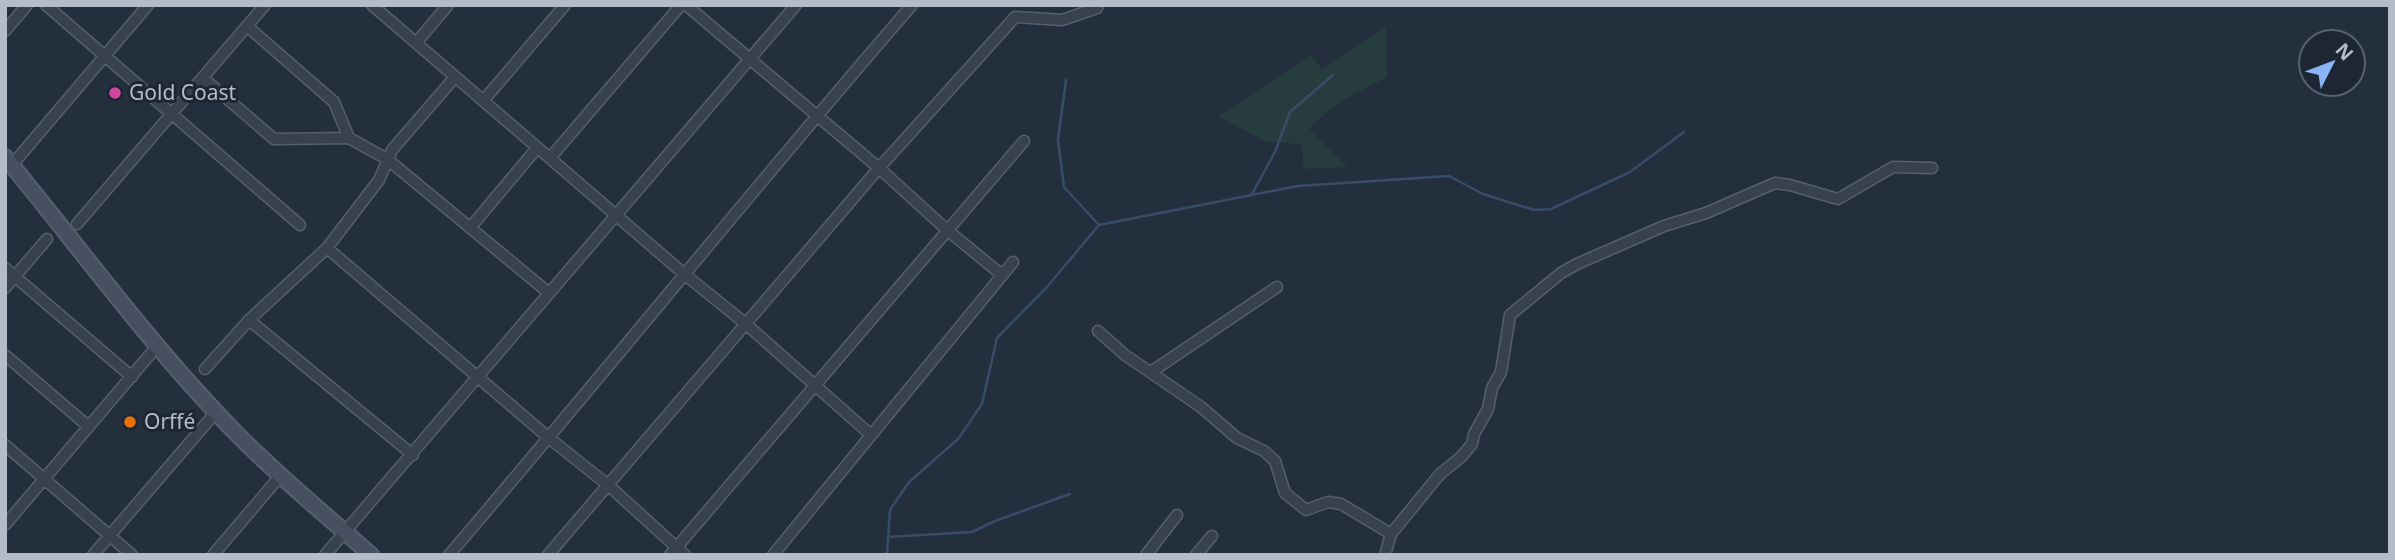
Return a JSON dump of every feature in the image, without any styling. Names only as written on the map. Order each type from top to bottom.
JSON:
[{"type":"main road","points":[[8,161],[216,412],[281,475],[371,555]]},
{"type":"street","points":[[5,31],[27,5]]},
{"type":"street","points":[[46,5],[300,225]]},
{"type":"street","points":[[8,161],[148,5]]},
{"type":"street","points":[[77,224],[265,5]]},
{"type":"street","points":[[372,5],[683,273],[747,324],[871,435]]},
{"type":"street","points":[[416,43],[448,5]]},
{"type":"street","points":[[483,101],[565,5]]},
{"type":"street","points":[[550,159],[683,5],[817,115],[1002,275]]},
{"type":"street","points":[[325,555],[796,5]]},
{"type":"street","points":[[449,555],[549,438],[683,273],[912,5]]},
{"type":"street","points":[[548,555],[879,168],[1015,17],[1062,20],[1097,8],[1098,5]]},
{"type":"street","points":[[247,26],[334,102],[349,138]]},
{"type":"street","points":[[205,369],[249,320],[327,248],[379,180],[387,159],[455,77]]},
{"type":"street","points":[[203,78],[274,139],[349,138],[387,159],[549,293]]},
{"type":"street","points":[[327,248],[549,438],[608,485],[677,552],[1024,141]]},
{"type":"street","points":[[470,228],[537,148]]},
{"type":"street","points":[[1385,555],[1391,534],[1440,474],[1472,444],[1474,434],[1489,409],[1492,388],[1501,372],[1510,315],[1561,273],[1618,245],[1664,226],[1706,213],[1775,183],[1838,199],[1893,167],[1932,168]]},
{"type":"street","points":[[5,288],[47,239]]},
{"type":"street","points":[[773,555],[1013,262]]},
{"type":"street","points":[[5,268],[132,377]]},
{"type":"street","points":[[1151,372],[1277,287]]},
{"type":"street","points":[[249,320],[413,455]]},
{"type":"street","points":[[1098,331],[1125,355],[1200,407],[1237,438],[1264,451],[1275,461],[1285,492],[1306,510],[1328,502],[1341,504],[1391,534]]},
{"type":"street","points":[[5,525],[158,345]]},
{"type":"street","points":[[5,355],[89,427]]},
{"type":"street","points":[[93,555],[216,412]]},
{"type":"street","points":[[5,445],[132,555]]},
{"type":"street","points":[[213,555],[281,475]]},
{"type":"street","points":[[1146,555],[1177,515]]},
{"type":"street","points":[[1196,555],[1212,536]]},
{"type":"green space","points":[[1386,26],[1387,77],[1338,103],[1309,128],[1347,167],[1304,169],[1301,144],[1266,142],[1218,116],[1311,55],[1322,69]]},
{"type":"waterway","points":[[1252,194],[1275,152],[1290,112],[1333,75]]},
{"type":"waterway","points":[[1066,80],[1058,140],[1064,187],[1099,225]]},
{"type":"waterway","points":[[887,555],[890,510],[909,482],[958,439],[982,404],[997,338],[1047,287],[1099,225],[1298,186],[1449,176],[1483,194],[1534,210],[1551,209],[1630,172],[1684,132]]},
{"type":"waterway","points":[[888,537],[972,532],[1070,494]]},
{"type":"place","name":"Gold Coast","points":[[115,93]]},
{"type":"place","name":"Orffé","points":[[130,422]]}]
